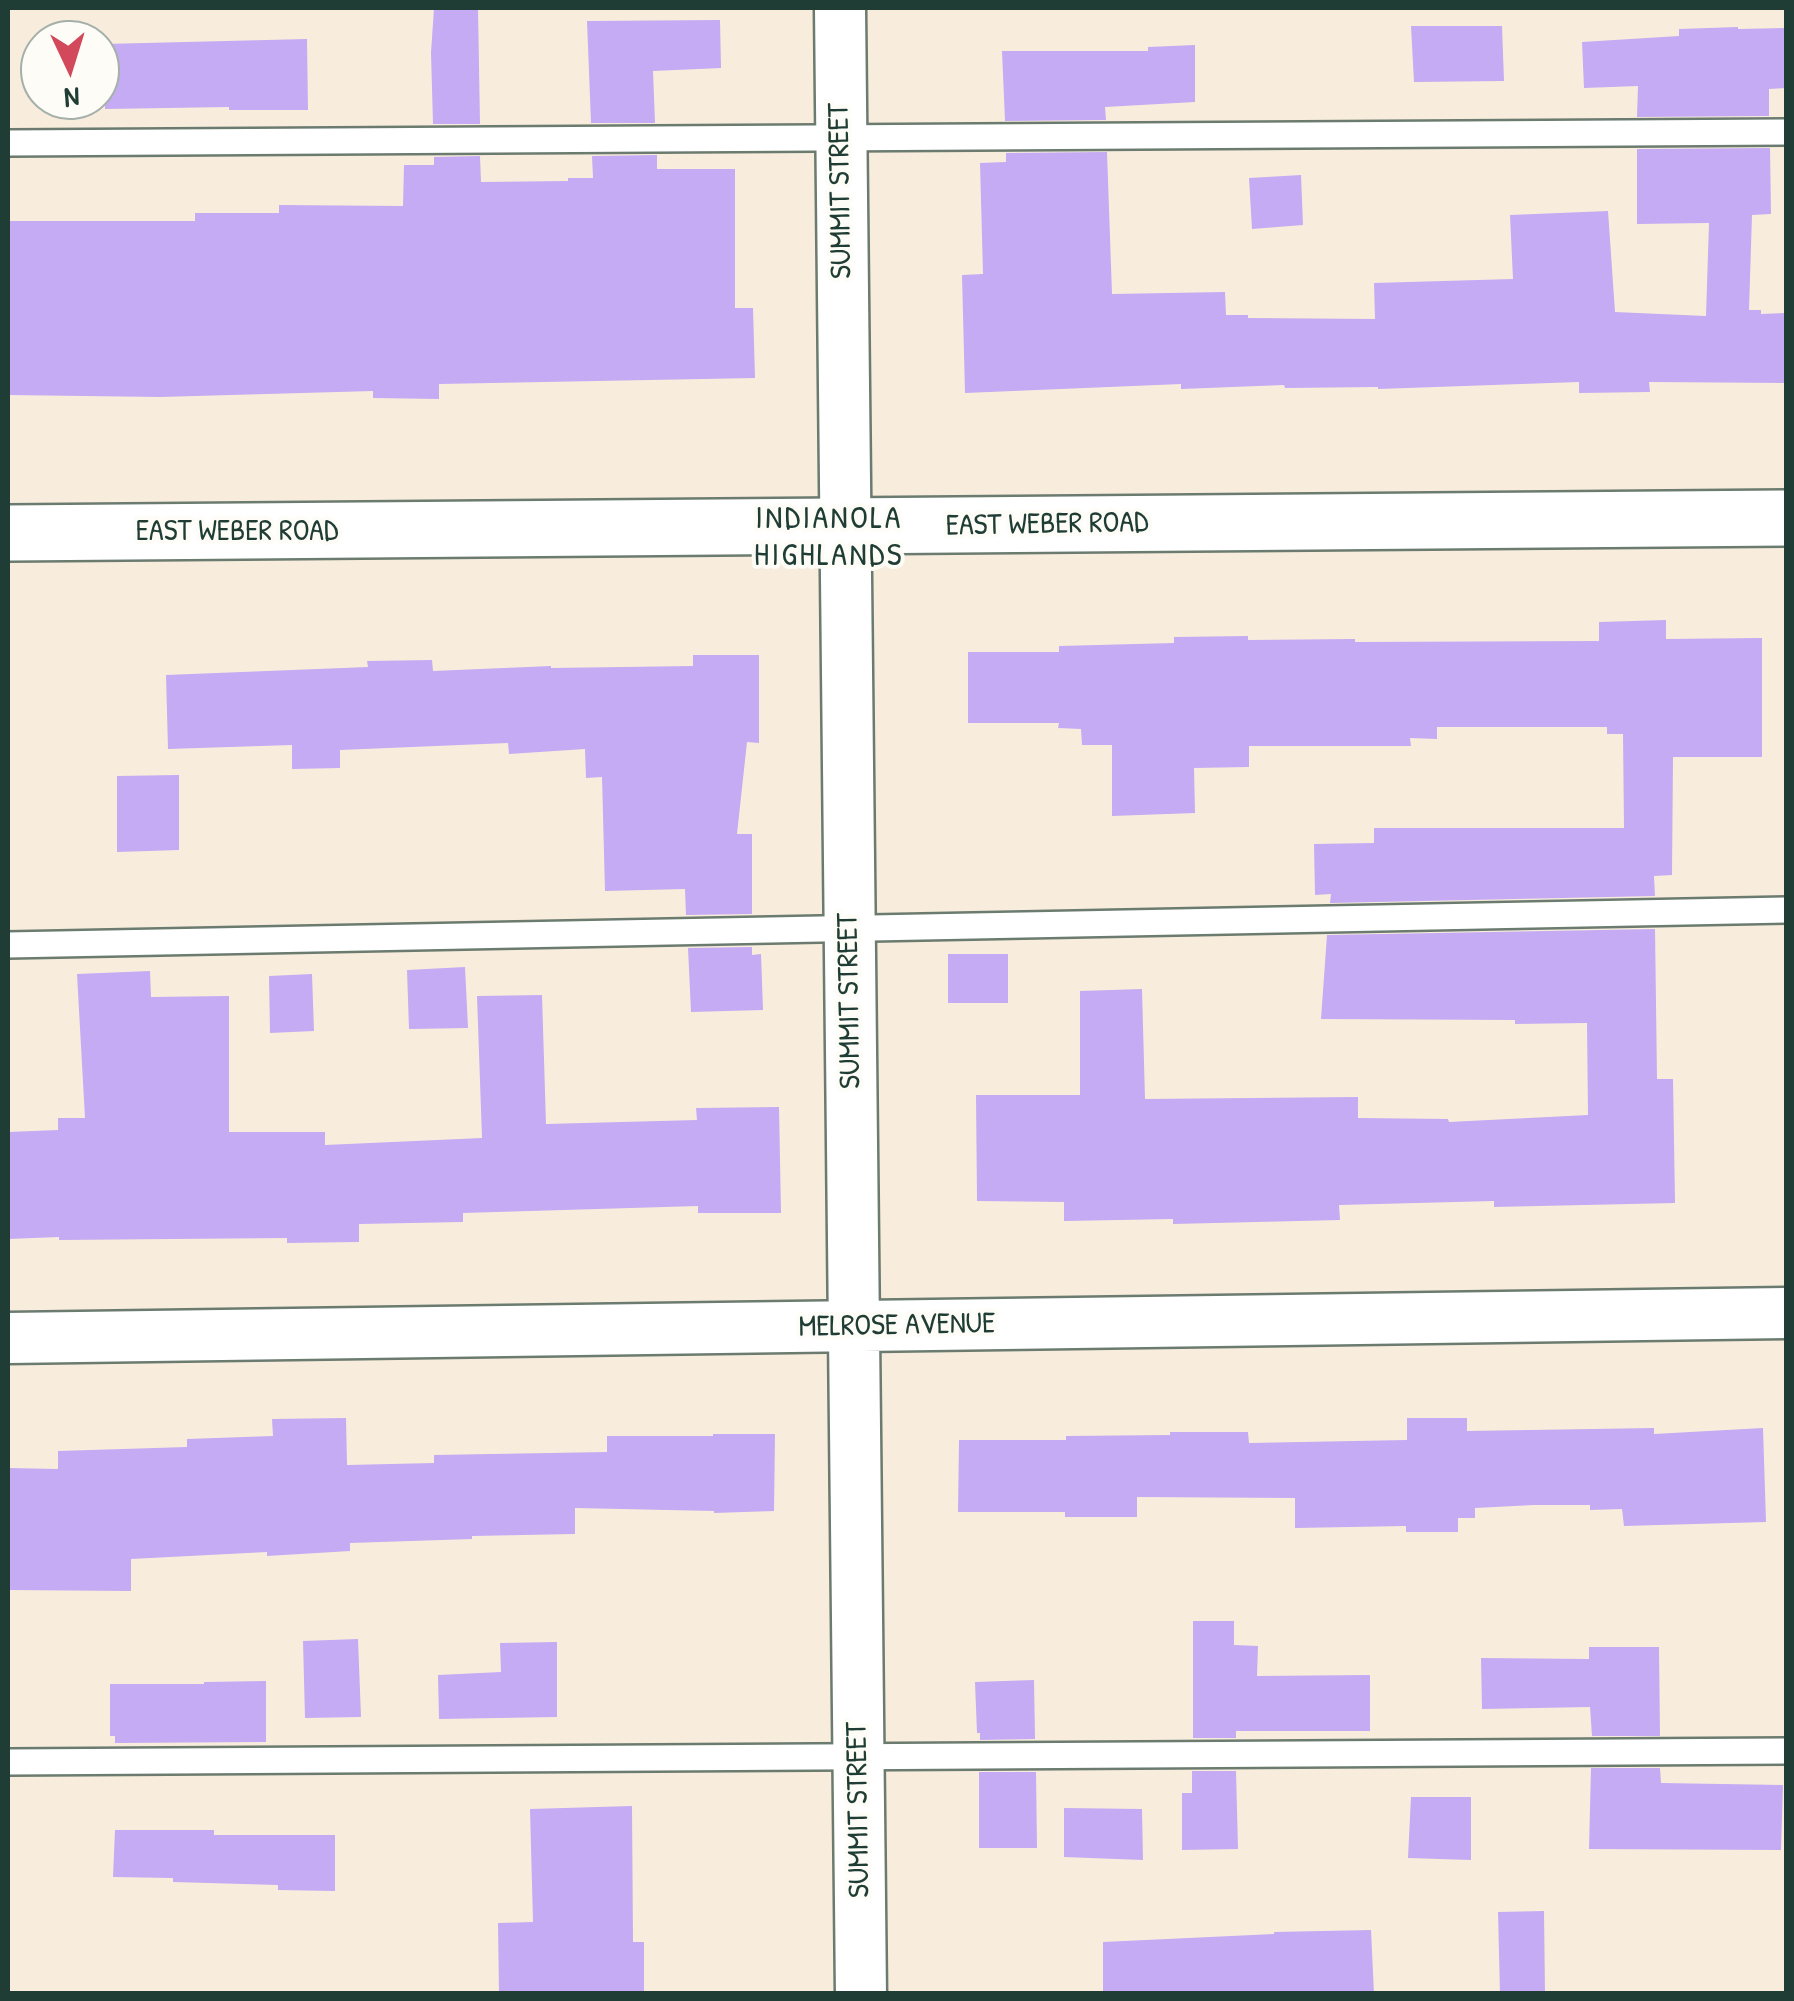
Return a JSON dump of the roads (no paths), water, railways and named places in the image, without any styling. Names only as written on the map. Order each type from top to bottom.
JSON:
[{"type":"street","name":"SUMMIT STREET","points":[[840,8],[861,1994]]},
{"type":"street","name":"EAST WEBER ROAD","points":[[8,534],[1786,518]]},
{"type":"street","name":"MELROSE AVENUE","points":[[8,1338],[1786,1312]]},
{"type":"lane","points":[[8,143],[1786,132]]},
{"type":"lane","points":[[8,945],[1786,910]]},
{"type":"lane","points":[[8,1762],[1786,1751]]},
{"type":"district","name":"INDIANOLA HIGHLANDS","points":[[829,538]]}]
